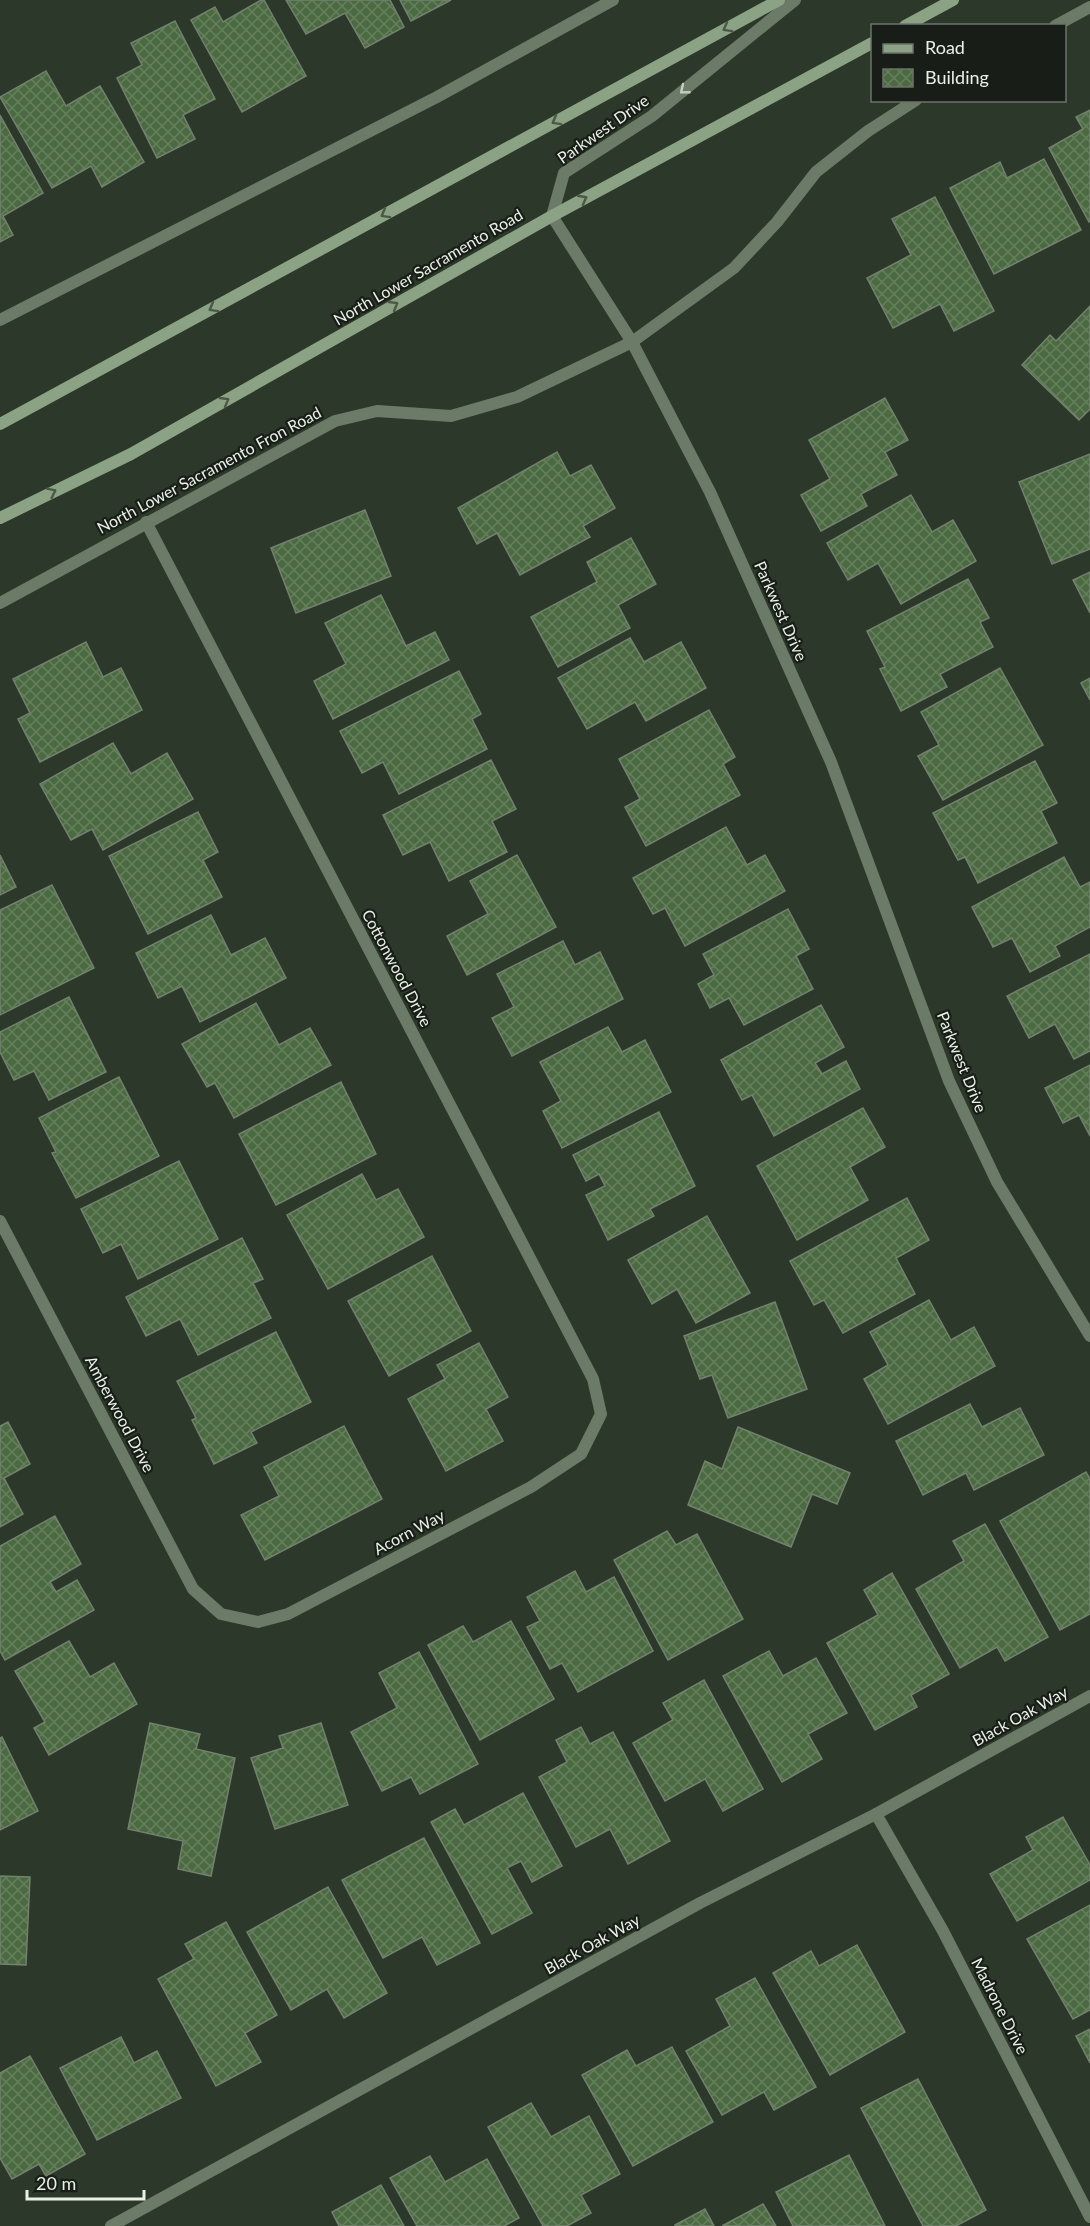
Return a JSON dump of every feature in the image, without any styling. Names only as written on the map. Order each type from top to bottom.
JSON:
[{"type":"main road","points":[[0,424],[779,0]]},
{"type":"main road","points":[[909,24],[952,0]]},
{"type":"main road","name":"North Lower Sacramento Road","points":[[0,518],[131,454],[552,216],[871,44]]},
{"type":"street","points":[[0,320],[437,97],[613,0]]},
{"type":"street","name":"Parkwest Drive","points":[[795,0],[652,116],[564,173],[552,216],[632,342],[710,492],[831,762],[949,1081],[997,1182],[1090,1336]]},
{"type":"street","points":[[1059,24],[1090,7]]},
{"type":"street","name":"North Lower Sacramento Fron Road","points":[[0,603],[334,421],[377,411],[451,416],[517,397],[632,342],[734,268],[777,222],[816,172],[867,131],[913,102]]},
{"type":"street","name":"Cottonwood Drive","points":[[146,522],[593,1379],[601,1413],[592,1432]]},
{"type":"street","name":"Amberwood Drive","points":[[0,1221],[193,1589],[221,1614]]},
{"type":"street","name":"Acorn Way","points":[[221,1614],[258,1622],[288,1614],[531,1487],[581,1454],[592,1432]]},
{"type":"street","name":"Black Oak Way","points":[[111,2226],[700,1903],[876,1814],[1090,1696]]},
{"type":"street","name":"Madrone Drive","points":[[876,1814],[943,1931],[1090,2217]]},
{"type":"street","points":[[1083,2226],[1090,2222]]},
{"type":"building","points":[[264,0],[306,76],[242,112],[191,20],[215,7],[223,22]]},
{"type":"building","points":[[286,0],[390,0],[404,27],[365,48],[345,13],[306,34]]},
{"type":"building","points":[[400,0],[451,0],[411,21]]},
{"type":"building","points":[[175,21],[215,99],[183,115],[195,139],[157,158],[117,78],[142,65],[131,43]]},
{"type":"building","points":[[46,71],[66,106],[100,86],[144,162],[102,187],[91,166],[52,188],[0,97]]},
{"type":"building","points":[[1090,110],[1089,222],[1049,148],[1083,129],[1076,117]]},
{"type":"building","points":[[0,115],[43,193],[3,216],[13,235],[0,242]]},
{"type":"building","points":[[1044,159],[1081,230],[994,274],[950,188],[1000,162],[1007,178]]},
{"type":"building","points":[[935,197],[994,311],[954,331],[940,304],[893,328],[867,278],[911,255],[892,219]]},
{"type":"building","points":[[1090,306],[1090,409],[1079,420],[1022,365],[1050,335],[1056,341]]},
{"type":"building","points":[[885,398],[908,440],[885,452],[897,475],[861,494],[867,506],[821,531],[801,495],[830,479],[809,440]]},
{"type":"building","points":[[557,452],[570,476],[591,465],[615,508],[583,526],[590,537],[520,575],[497,533],[477,544],[458,508]]},
{"type":"building","points":[[1090,454],[1090,549],[1052,564],[1019,482]]},
{"type":"building","points":[[911,495],[932,532],[953,520],[976,561],[901,604],[878,563],[848,580],[827,543]]},
{"type":"building","points":[[365,510],[391,576],[296,613],[271,548]]},
{"type":"building","points":[[631,538],[656,584],[618,605],[630,628],[558,667],[531,617],[597,582],[587,562]]},
{"type":"building","points":[[1090,572],[1090,613],[1073,580]]},
{"type":"building","points":[[968,579],[989,618],[980,622],[993,647],[940,674],[947,687],[901,711],[880,669],[885,667],[867,631]]},
{"type":"building","points":[[381,595],[406,646],[435,632],[449,660],[333,719],[314,681],[346,664],[325,623]]},
{"type":"building","points":[[630,638],[644,662],[681,642],[706,688],[646,721],[635,702],[587,729],[558,678]]},
{"type":"building","points":[[86,642],[103,677],[121,668],[142,710],[40,762],[18,719],[30,713],[13,679]]},
{"type":"building","points":[[1000,668],[1043,745],[943,800],[918,756],[939,745],[921,712]]},
{"type":"building","points":[[459,671],[481,714],[472,719],[487,749],[399,794],[383,762],[362,773],[340,731]]},
{"type":"building","points":[[1090,678],[1090,700],[1081,683]]},
{"type":"building","points":[[709,710],[735,757],[723,764],[740,795],[646,846],[625,807],[640,799],[619,759]]},
{"type":"building","points":[[113,743],[131,774],[167,753],[193,799],[103,850],[92,829],[71,840],[40,784]]},
{"type":"building","points":[[491,760],[516,809],[492,821],[507,852],[449,881],[430,842],[403,855],[383,815]]},
{"type":"building","points":[[1035,761],[1057,803],[1041,811],[1057,843],[978,883],[965,857],[958,860],[933,813]]},
{"type":"building","points":[[198,812],[218,852],[203,860],[222,897],[148,934],[109,856]]},
{"type":"building","points":[[726,827],[747,865],[765,855],[785,891],[685,946],[665,908],[653,914],[633,878]]},
{"type":"building","points":[[0,855],[16,887],[0,895]]},
{"type":"building","points":[[517,855],[556,927],[467,975],[447,936],[488,914],[470,881]]},
{"type":"building","points":[[1064,857],[1080,887],[1090,882],[1090,927],[1055,946],[1060,956],[1030,972],[1012,938],[993,947],[972,907]]},
{"type":"building","points":[[52,885],[94,968],[0,1015],[0,910]]},
{"type":"building","points":[[788,909],[809,949],[796,956],[813,989],[744,1025],[729,998],[710,1008],[698,984],[714,975],[703,954]]},
{"type":"building","points":[[211,915],[231,955],[265,938],[286,978],[200,1022],[182,986],[158,998],[136,953]]},
{"type":"building","points":[[563,941],[575,965],[600,952],[623,999],[512,1056],[492,1018],[514,1007],[497,974]]},
{"type":"building","points":[[1090,954],[1090,1051],[1074,1059],[1055,1024],[1029,1038],[1007,996]]},
{"type":"building","points":[[69,997],[106,1072],[49,1100],[34,1071],[14,1080],[0,1052],[0,1032]]},
{"type":"building","points":[[256,1003],[279,1045],[310,1028],[331,1065],[234,1118],[215,1083],[207,1087],[182,1044]]},
{"type":"building","points":[[821,1005],[844,1047],[815,1063],[822,1074],[846,1061],[860,1089],[774,1136],[752,1095],[742,1100],[721,1060]]},
{"type":"building","points":[[608,1027],[622,1052],[645,1040],[671,1092],[562,1148],[543,1111],[561,1101],[540,1062]]},
{"type":"building","points":[[1090,1065],[1090,1136],[1079,1115],[1063,1123],[1045,1088]]},
{"type":"building","points":[[119,1077],[159,1156],[76,1198],[52,1153],[56,1152],[39,1118]]},
{"type":"building","points":[[341,1082],[376,1154],[276,1205],[239,1134]]},
{"type":"building","points":[[863,1108],[885,1147],[850,1167],[868,1200],[797,1240],[757,1166]]},
{"type":"building","points":[[659,1112],[695,1186],[650,1209],[654,1216],[608,1240],[586,1195],[605,1186],[599,1174],[586,1181],[573,1155]]},
{"type":"building","points":[[179,1161],[218,1239],[138,1279],[121,1244],[103,1253],[81,1209]]},
{"type":"building","points":[[362,1174],[376,1200],[398,1189],[424,1237],[328,1289],[287,1215]]},
{"type":"building","points":[[907,1198],[929,1240],[896,1258],[915,1294],[843,1333],[824,1300],[814,1305],[790,1261]]},
{"type":"building","points":[[707,1216],[750,1293],[696,1323],[677,1289],[652,1304],[628,1260]]},
{"type":"building","points":[[242,1238],[263,1279],[253,1283],[271,1318],[198,1355],[180,1319],[146,1336],[126,1297]]},
{"type":"building","points":[[432,1256],[471,1331],[389,1376],[348,1301]]},
{"type":"building","points":[[929,1300],[951,1340],[974,1327],[995,1366],[888,1424],[864,1379],[888,1365],[870,1332]]},
{"type":"building","points":[[775,1302],[807,1389],[728,1418],[712,1375],[700,1379],[684,1336]]},
{"type":"building","points":[[276,1332],[311,1402],[251,1432],[257,1443],[214,1464],[192,1420],[196,1418],[177,1381]]},
{"type":"building","points":[[479,1343],[508,1397],[486,1409],[503,1441],[446,1471],[408,1399],[445,1379],[437,1365]]},
{"type":"building","points":[[970,1404],[982,1427],[1020,1408],[1044,1455],[974,1490],[966,1473],[923,1495],[896,1441]]},
{"type":"building","points":[[8,1422],[30,1464],[4,1478],[23,1514],[0,1527],[0,1426]]},
{"type":"building","points":[[344,1426],[382,1499],[265,1560],[241,1515],[279,1496],[264,1467]]},
{"type":"building","points":[[738,1427],[850,1473],[837,1504],[812,1494],[791,1547],[688,1505],[705,1461],[722,1469]]},
{"type":"building","points":[[1086,1472],[1090,1479],[1090,1614],[1060,1630],[1000,1521]]},
{"type":"building","points":[[55,1516],[81,1564],[50,1582],[56,1592],[77,1580],[94,1610],[5,1660],[0,1651],[0,1546]]},
{"type":"building","points":[[985,1524],[1048,1637],[1005,1661],[997,1647],[960,1668],[916,1589],[964,1561],[953,1541]]},
{"type":"building","points":[[667,1531],[676,1545],[697,1534],[743,1619],[668,1660],[614,1560]]},
{"type":"building","points":[[575,1571],[586,1592],[614,1577],[653,1651],[578,1692],[562,1663],[550,1669],[527,1627],[540,1621],[527,1597]]},
{"type":"building","points":[[892,1573],[949,1674],[911,1695],[917,1707],[875,1730],[827,1643],[878,1615],[864,1590]]},
{"type":"building","points":[[511,1621],[554,1699],[480,1740],[428,1645],[463,1626],[473,1642]]},
{"type":"building","points":[[69,1641],[90,1677],[114,1663],[137,1704],[49,1755],[34,1728],[45,1722],[15,1671]]},
{"type":"building","points":[[769,1651],[783,1676],[816,1658],[847,1713],[808,1734],[822,1759],[782,1782],[723,1676]]},
{"type":"building","points":[[419,1652],[478,1764],[420,1794],[411,1777],[382,1791],[351,1732],[397,1708],[379,1673]]},
{"type":"building","points":[[704,1680],[763,1789],[723,1811],[705,1779],[665,1801],[633,1743],[673,1720],[663,1703]]},
{"type":"building","points":[[150,1723],[200,1734],[196,1749],[235,1758],[211,1876],[178,1869],[183,1841],[128,1829]]},
{"type":"building","points":[[321,1723],[348,1805],[275,1829],[251,1758],[283,1748],[279,1736]]},
{"type":"building","points":[[581,1727],[590,1744],[613,1732],[670,1841],[628,1864],[610,1829],[576,1847],[539,1777],[567,1762],[556,1740]]},
{"type":"building","points":[[2,1737],[38,1811],[0,1830],[0,1738]]},
{"type":"building","points":[[523,1793],[562,1866],[532,1882],[521,1861],[507,1868],[532,1913],[492,1934],[431,1822],[455,1809],[464,1825]]},
{"type":"building","points":[[1063,1817],[1090,1865],[1090,1880],[1017,1921],[990,1874],[1033,1850],[1026,1837]]},
{"type":"building","points":[[424,1838],[480,1943],[437,1965],[422,1937],[383,1958],[342,1880]]},
{"type":"building","points":[[0,1876],[30,1877],[26,1965],[0,1964]]},
{"type":"building","points":[[328,1887],[387,1993],[344,2018],[327,1989],[291,2010],[247,1932]]},
{"type":"building","points":[[1090,1905],[1090,2010],[1073,2019],[1027,1939]]},
{"type":"building","points":[[226,1922],[277,2015],[245,2033],[261,2062],[216,2086],[158,1979],[194,1959],[185,1944]]},
{"type":"building","points":[[857,1945],[905,2032],[830,2075],[773,1973],[811,1951],[819,1966]]},
{"type":"building","points":[[755,1978],[816,2087],[774,2110],[764,2092],[722,2115],[686,2051],[730,2026],[716,1999]]},
{"type":"building","points":[[1090,2029],[1090,2063],[1076,2036]]},
{"type":"building","points":[[121,2037],[134,2063],[157,2051],[181,2098],[97,2140],[60,2068]]},
{"type":"building","points":[[672,2047],[713,2122],[633,2166],[582,2075],[627,2050],[636,2066]]},
{"type":"building","points":[[30,2056],[85,2154],[46,2176],[39,2164],[12,2179],[0,2158],[0,2073]]},
{"type":"building","points":[[918,2079],[986,2210],[956,2226],[923,2226],[861,2108]]},
{"type":"building","points":[[531,2103],[551,2137],[589,2116],[620,2174],[581,2195],[591,2213],[567,2226],[543,2226],[488,2127]]},
{"type":"building","points":[[849,2155],[885,2226],[793,2226],[776,2192]]},
{"type":"building","points":[[430,2156],[445,2182],[487,2159],[519,2218],[504,2226],[417,2226],[390,2178]]},
{"type":"building","points":[[381,2185],[404,2226],[339,2226],[332,2212]]},
{"type":"building","points":[[763,2204],[776,2226],[722,2226]]},
{"type":"building","points":[[705,2209],[714,2226],[675,2226],[675,2225]]}]
